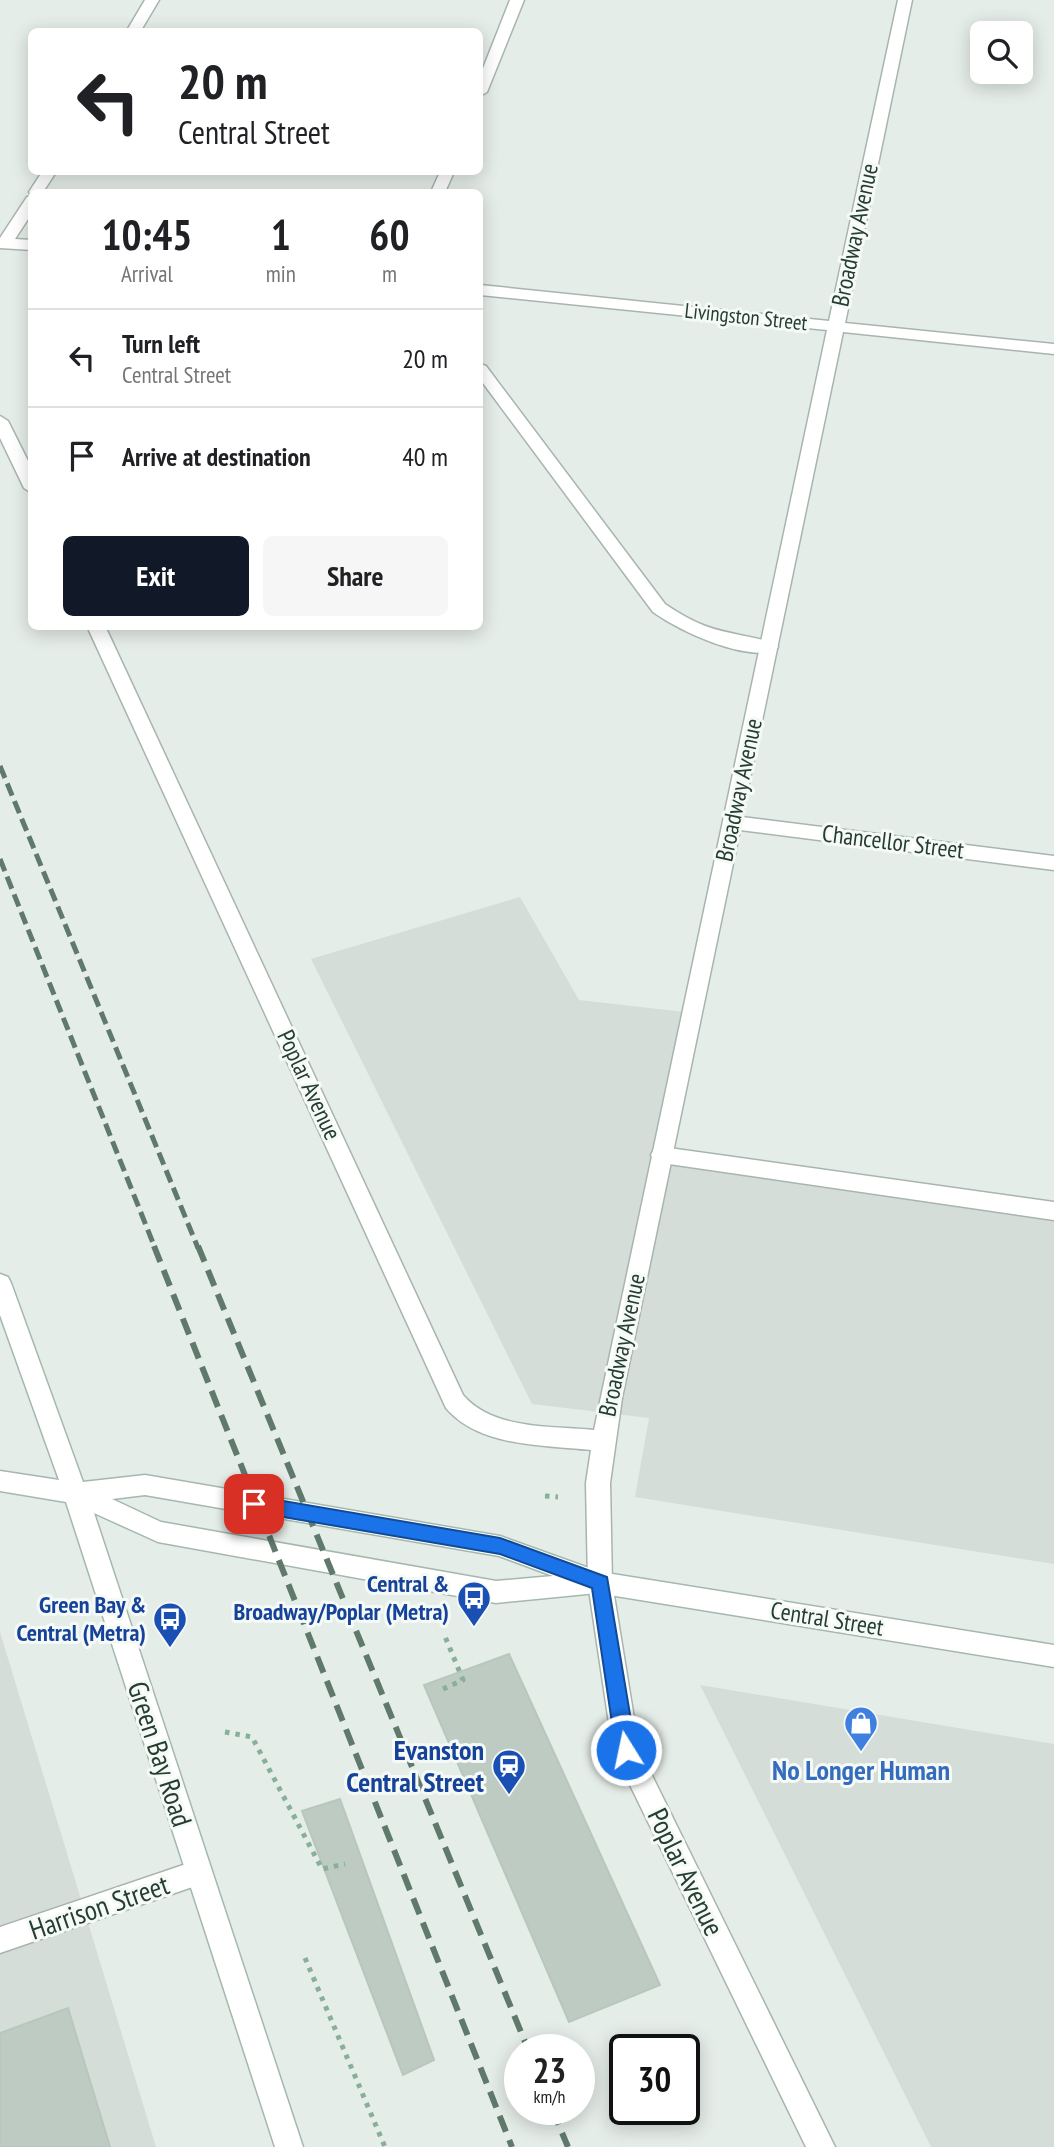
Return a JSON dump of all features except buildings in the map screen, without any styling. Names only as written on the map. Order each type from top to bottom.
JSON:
[{"type":"street","points":[[136,28],[152,0]]},
{"type":"street","points":[[483,85],[517,0]]},
{"type":"street","name":"Broadway Avenue","points":[[600,1583],[598,1483],[603,1441],[905,0]]},
{"type":"street","points":[[28,206],[3,242],[28,245]]},
{"type":"street","name":"Livingston Street","points":[[483,290],[1054,349]]},
{"type":"street","points":[[483,373],[659,608],[687,629],[702,636],[769,647]]},
{"type":"street","points":[[0,421],[28,480]]},
{"type":"street","name":"Poplar Avenue","points":[[98,630],[454,1401],[468,1416],[495,1424],[525,1432],[603,1441]]},
{"type":"street","name":"Chancellor Street","points":[[732,822],[1054,863]]},
{"type":"street","points":[[662,1155],[1054,1211]]},
{"type":"street","name":"Green Bay Road","points":[[0,1283],[75,1493],[289,2147]]},
{"type":"street","name":"Central Street","points":[[0,1481],[75,1493],[158,1531],[496,1592],[600,1583]]},
{"type":"street","name":"Central Street","points":[[75,1493],[145,1485],[500,1546],[600,1583],[1054,1656]]},
{"type":"street","name":"Poplar Avenue","points":[[600,1583],[626,1750],[821,2147]]},
{"type":"street","name":"Harrison Street","points":[[0,1940],[198,1873]]},
{"type":"path","points":[[443,1689],[463,1680],[444,1634]]},
{"type":"path","points":[[225,1731],[252,1737],[323,1869],[345,1864]]},
{"type":"path","points":[[305,1958],[386,2147]]},
{"type":"shaded area","points":[[520,897],[579,1000],[685,1012],[654,1150],[1054,1211],[1054,1564],[635,1497],[649,1418],[532,1404],[311,959]]},
{"type":"shaded area","points":[[0,1632],[156,2147],[0,2147]]},
{"type":"shaded area","points":[[700,1685],[1054,1744],[1054,2147],[931,2147]]},
{"type":"railway","points":[[0,766],[198,1248]]},
{"type":"railway","points":[[0,859],[155,1248]]},
{"type":"railway","points":[[154,1246],[512,2147]]},
{"type":"railway","points":[[198,1246],[522,2034]]},
{"type":"railway","points":[[559,2125],[568,2147]]},
{"type":"place","name":"Central & Broadway/Poplar (Metra)","points":[[474,1628]]},
{"type":"place","name":"Green Bay & Central (Metra)","points":[[170,1649]]},
{"type":"place","name":"No Longer Human","points":[[861,1753]]},
{"type":"place","name":"Evanston Central Street","points":[[509,1796]]},
{"type":"route","points":[[254,1504],[500,1546],[600,1583],[626,1750]]}]
